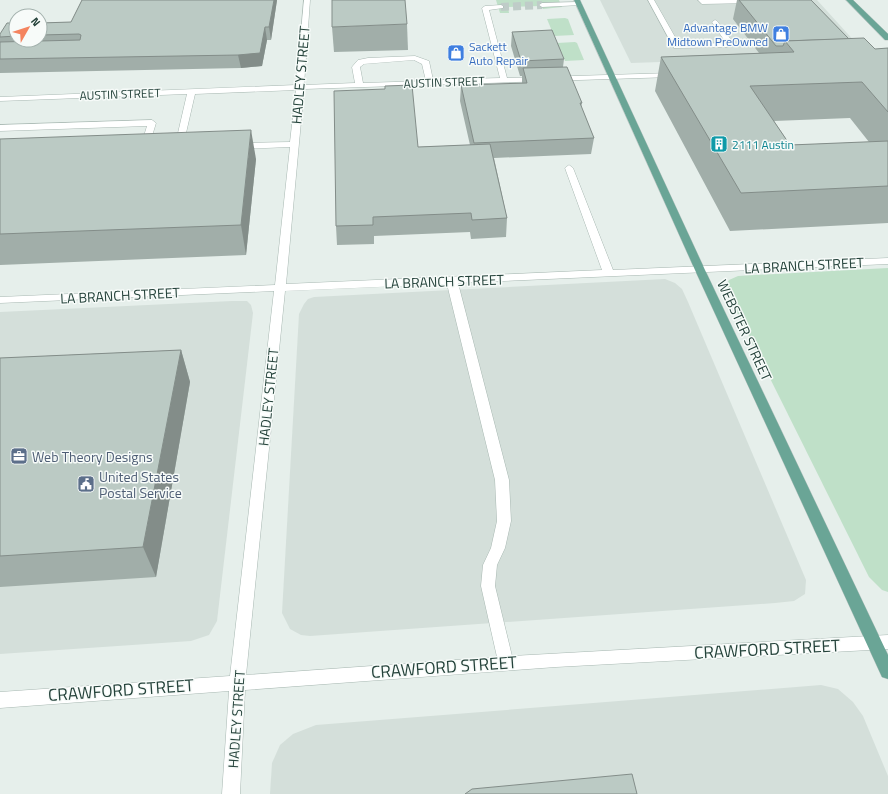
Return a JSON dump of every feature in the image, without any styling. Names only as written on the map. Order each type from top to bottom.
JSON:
[{"type":"main road","points":[[849,0],[888,38]]},
{"type":"main road","name":"WEBSTER STREET","points":[[578,2],[700,270],[881,642],[888,672]]},
{"type":"street","name":"HADLEY STREET","points":[[231,794],[237,682],[280,288],[307,0]]},
{"type":"street","points":[[651,0],[677,46],[701,48],[731,45],[715,22]]},
{"type":"street","points":[[700,0],[702,2],[760,1]]},
{"type":"street","points":[[542,5],[578,2]]},
{"type":"street","points":[[501,7],[485,8],[504,80]]},
{"type":"street","points":[[359,85],[356,67],[361,62],[368,60],[415,58],[426,63],[430,83]]},
{"type":"street","name":"AUSTIN STREET","points":[[0,99],[300,87],[679,75]]},
{"type":"street","points":[[186,149],[178,149],[192,91]]},
{"type":"street","points":[[0,128],[152,123],[144,150],[137,151]]},
{"type":"street","points":[[232,146],[294,144]]},
{"type":"street","points":[[569,168],[609,274]]},
{"type":"street","name":"LA BRANCH STREET","points":[[0,300],[888,261]]},
{"type":"street","points":[[452,281],[502,480],[504,521],[498,548],[490,565],[488,586],[506,664]]},
{"type":"street","name":"CRAWFORD STREET","points":[[0,700],[506,664],[881,642]]},
{"type":"shaded area","points":[[600,0],[817,0],[867,55],[631,63]]},
{"type":"shaded area","points":[[665,279],[675,283],[682,289],[688,302],[806,580],[805,594],[794,601],[775,603],[310,636],[301,635],[290,629],[282,613],[299,314],[308,299],[314,297]]},
{"type":"shaded area","points":[[247,301],[251,305],[253,313],[217,621],[209,635],[191,641],[0,654],[0,312]]},
{"type":"shaded area","points":[[821,685],[838,689],[853,702],[863,716],[888,776],[888,794],[270,794],[272,763],[280,745],[293,734],[316,725]]},
{"type":"green space","points":[[496,0],[559,0],[562,7],[543,9],[541,6],[508,7],[509,13],[500,13]]},
{"type":"green space","points":[[547,19],[568,19],[574,35],[554,36]]},
{"type":"green space","points":[[557,43],[577,43],[584,60],[565,61]]},
{"type":"green space","points":[[888,268],[888,592],[882,590],[869,577],[725,288],[729,280],[738,276]]},
{"type":"building","points":[[82,0],[274,0],[269,27],[265,27],[260,53],[238,55],[0,59],[0,42],[8,42],[8,48],[48,48],[48,41],[80,40],[81,35],[79,34],[48,35],[48,23],[71,22]]},
{"type":"building","points":[[332,0],[405,0],[407,24],[332,27]]},
{"type":"building","points":[[739,0],[811,0],[849,39],[785,41],[783,46],[776,46]]},
{"type":"building","points":[[8,23],[8,36],[0,37],[0,34]]},
{"type":"building","points":[[552,30],[564,59],[521,61],[512,32]]},
{"type":"building","points":[[864,38],[875,49],[888,48],[888,112],[862,82],[750,86],[790,145],[888,141],[888,186],[741,193],[661,57],[794,52],[785,41]]},
{"type":"building","points":[[567,67],[582,103],[580,103],[594,138],[474,143],[461,85],[527,83],[523,68]]},
{"type":"building","points":[[412,85],[418,147],[490,144],[507,218],[472,220],[471,213],[373,217],[373,225],[336,226],[334,91],[385,89],[385,86]]},
{"type":"building","points":[[251,130],[241,225],[0,234],[0,139]]},
{"type":"building","name":"United States Postal Service","points":[[181,350],[143,547],[0,556],[0,358]]},
{"type":"building","points":[[632,774],[637,794],[465,794],[472,789]]},
{"type":"tunnel","points":[[501,7],[542,5]]},
{"type":"place","name":"Advantage BMW Midtown PreOwned","points":[[781,34]]},
{"type":"place","name":"Sackett Auto Repair","points":[[456,53]]},
{"type":"place","name":"2111 Austin","points":[[719,144]]},
{"type":"place","name":"Web Theory Designs","points":[[19,456]]},
{"type":"place","name":"United States Postal Service","points":[[86,484]]}]
